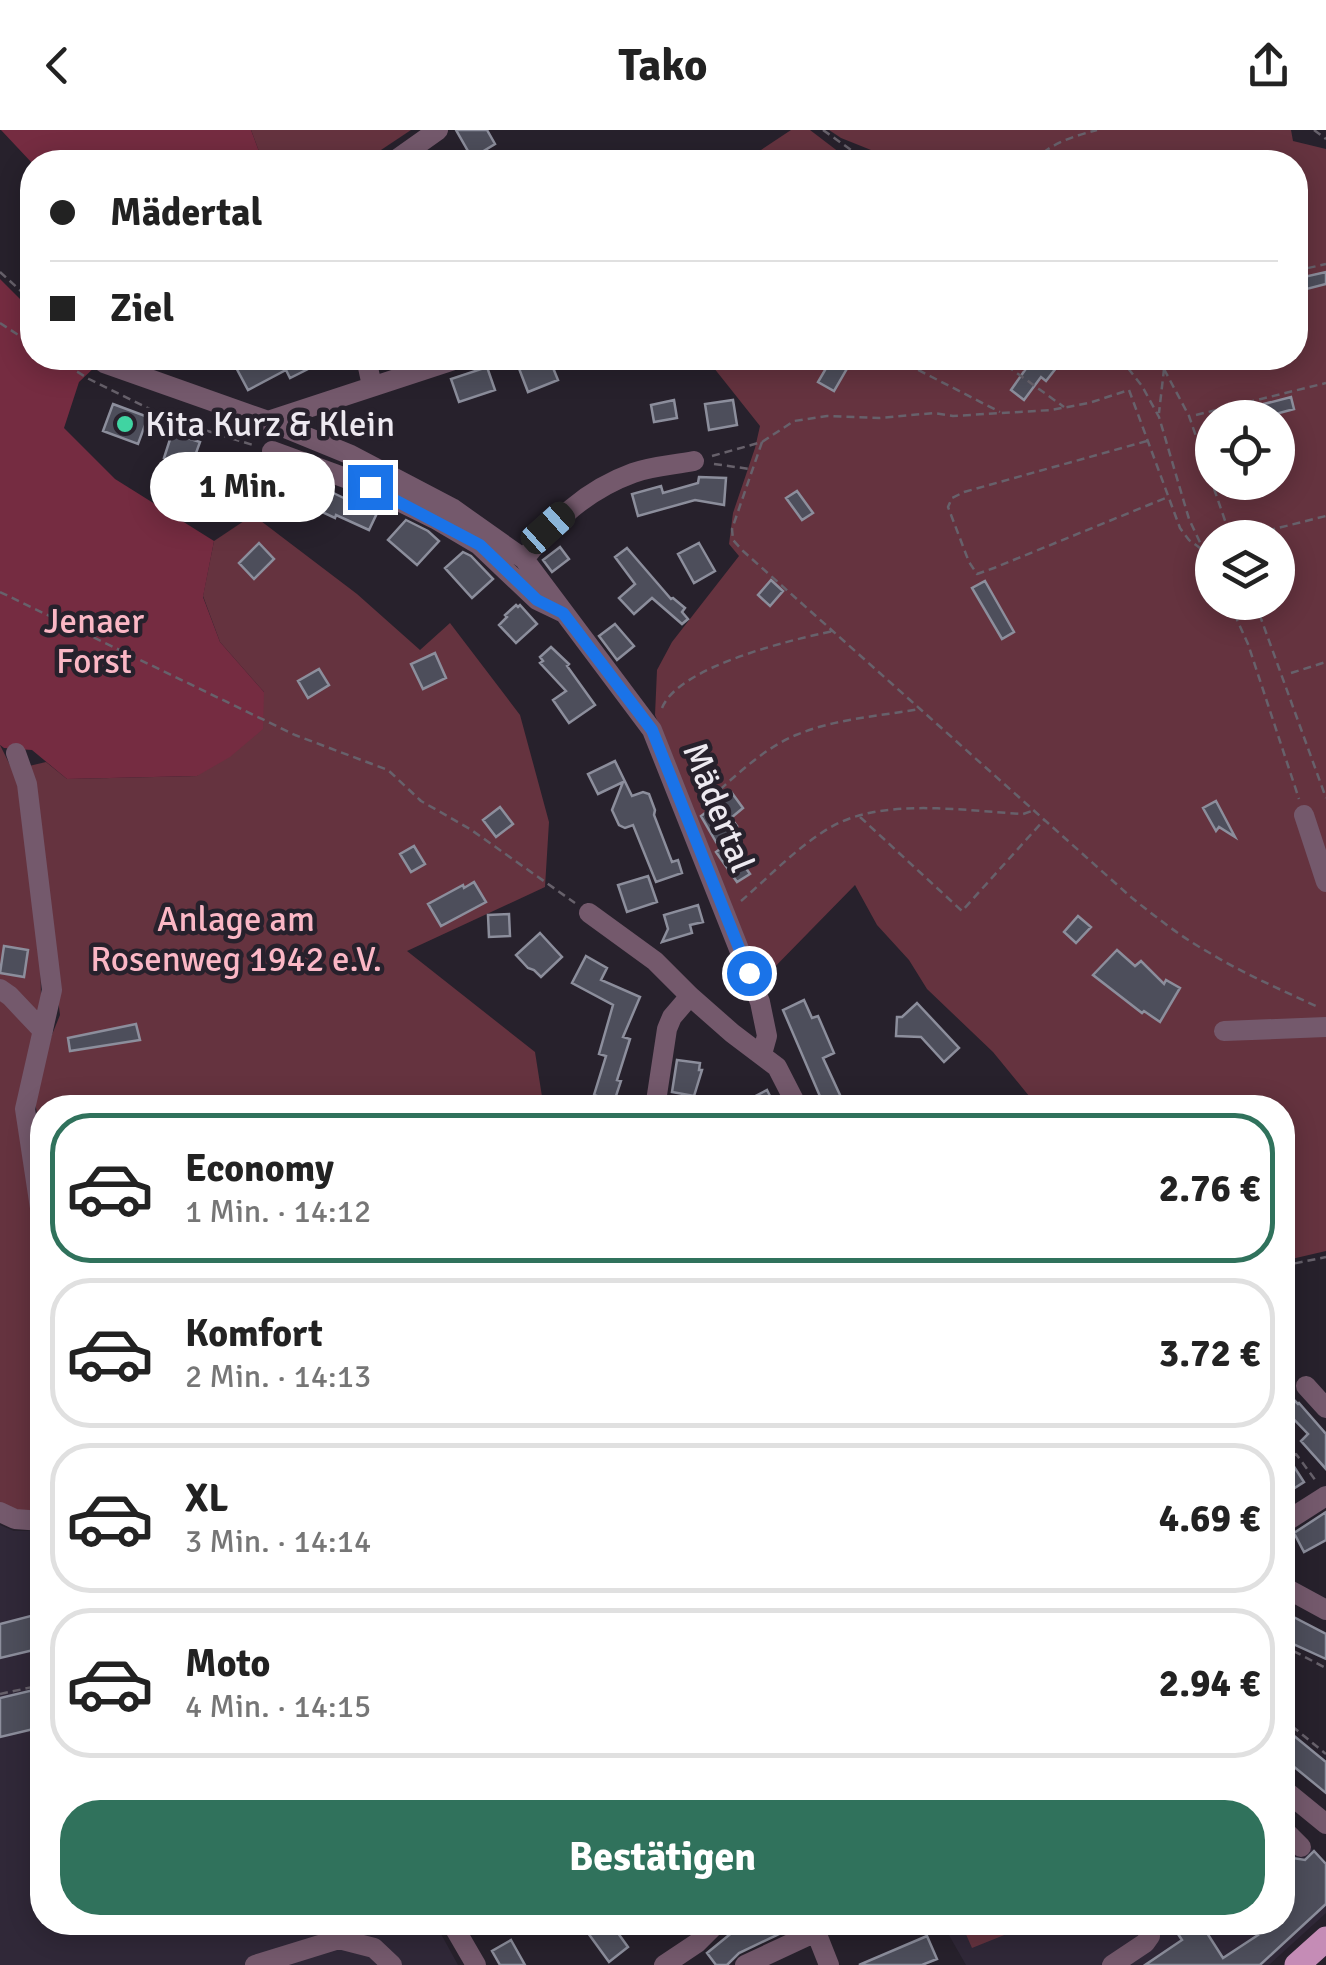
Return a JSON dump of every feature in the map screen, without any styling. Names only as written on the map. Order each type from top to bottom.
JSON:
[{"type":"main road","points":[[1297,1965],[1326,1939]]},
{"type":"street","points":[[410,150],[438,130]]},
{"type":"street","name":"Mädertal","points":[[122,370],[268,420],[352,455],[452,508],[524,559],[652,730],[766,1025],[762,1054]]},
{"type":"street","points":[[369,370],[372,386]]},
{"type":"street","points":[[268,420],[422,370]]},
{"type":"street","points":[[272,452],[370,487],[480,545],[537,600],[563,613]]},
{"type":"street","points":[[524,559],[548,528],[602,487],[636,472],[694,461]]},
{"type":"street","points":[[418,511],[452,508]]},
{"type":"street","points":[[16,754],[27,784],[52,990],[25,1109],[30,1142]]},
{"type":"street","points":[[1304,815],[1326,882]]},
{"type":"street","points":[[589,913],[655,961],[732,1033],[778,1067],[792,1095]]},
{"type":"street","points":[[0,989],[43,1031]]},
{"type":"street","points":[[656,1095],[667,1029],[690,996]]},
{"type":"street","points":[[1224,1031],[1326,1027]]},
{"type":"street","points":[[1306,1386],[1326,1408]]},
{"type":"street","points":[[1295,1514],[1323,1492]]},
{"type":"street","points":[[0,1512],[30,1519]]},
{"type":"street","points":[[1295,1593],[1326,1610]]},
{"type":"street","points":[[1295,1799],[1326,1824]]},
{"type":"street","points":[[1295,1840],[1301,1846]]},
{"type":"street","points":[[458,1935],[476,1965]]},
{"type":"street","points":[[664,1965],[704,1935]]},
{"type":"street","points":[[745,1965],[799,1935]]},
{"type":"street","points":[[817,1935],[829,1965]]},
{"type":"street","points":[[1112,1965],[1145,1943],[1150,1935]]},
{"type":"street","points":[[255,1965],[339,1939],[374,1948],[392,1965]]},
{"type":"path","points":[[823,130],[851,150]]},
{"type":"path","points":[[1050,150],[1070,138],[1097,130]]},
{"type":"path","points":[[1314,130],[1326,139]]},
{"type":"path","points":[[0,272],[20,290]]},
{"type":"path","points":[[74,370],[172,420],[272,452]]},
{"type":"path","points":[[917,370],[1002,414]]},
{"type":"path","points":[[1013,370],[1065,408]]},
{"type":"path","points":[[1129,370],[1159,417],[1195,532]]},
{"type":"path","points":[[1159,417],[1164,370]]},
{"type":"path","points":[[1165,370],[1188,416],[1224,520]]},
{"type":"path","points":[[1255,400],[1326,383]]},
{"type":"path","points":[[694,461],[762,442],[794,421],[826,416],[1002,414],[1065,408],[1129,390],[1180,528],[1195,544]]},
{"type":"path","points":[[1148,441],[964,492],[952,498],[948,508],[977,574],[1169,497]]},
{"type":"path","points":[[762,442],[732,530],[733,540],[1132,898],[1208,952],[1326,1010]]},
{"type":"path","points":[[694,461],[752,469]]},
{"type":"path","points":[[1295,524],[1326,516]]},
{"type":"path","points":[[0,592],[294,736],[388,770],[421,801],[470,829],[589,913]]},
{"type":"path","points":[[1237,620],[1304,815]]},
{"type":"path","points":[[1262,620],[1326,798]]},
{"type":"path","points":[[652,730],[665,700],[683,684],[744,654],[834,631]]},
{"type":"path","points":[[1290,673],[1326,662]]},
{"type":"path","points":[[688,818],[744,770],[793,736],[827,725],[921,709]]},
{"type":"path","points":[[726,914],[814,838],[859,816],[920,809],[1023,814],[1034,810]]},
{"type":"path","points":[[859,816],[962,911],[1044,820]]},
{"type":"path","points":[[1295,1263],[1326,1257]]},
{"type":"path","points":[[1295,1455],[1323,1492]]},
{"type":"path","points":[[1295,1652],[1326,1668]]},
{"type":"path","points":[[0,1694],[30,1687]]},
{"type":"path","points":[[1295,1728],[1326,1754]]},
{"type":"path","points":[[1301,1742],[1306,1737]]},
{"type":"shaded area","points":[[0,1525],[14,1531],[30,1531],[30,1935],[442,1935],[458,1965],[0,1965]]},
{"type":"shaded area","points":[[1295,1832],[1326,1863],[1326,1913],[1269,1965],[966,1965],[949,1935],[1295,1935]]},
{"type":"green space","points":[[1,130],[251,130],[258,150],[20,150]]},
{"type":"green space","points":[[251,130],[411,130],[381,150],[258,150]]},
{"type":"green space","points":[[791,130],[810,130],[836,150],[761,150]]},
{"type":"green space","points":[[829,130],[1291,130],[1293,141],[1326,149],[1326,1251],[1295,1258],[1295,1095],[1028,1095],[993,1052],[927,989],[909,960],[877,925],[855,885],[761,981],[655,715],[657,670],[672,642],[739,556],[729,544],[733,513],[760,426],[716,370],[1308,370],[1308,150],[871,150]]},
{"type":"green space","name":"Jenaer Forst","points":[[0,279],[20,299],[20,370],[92,370],[79,382],[64,428],[115,479],[214,541],[203,597],[220,642],[264,692],[263,729],[230,757],[197,776],[67,779],[32,750],[0,745]]},
{"type":"green space","name":"Anlage am Rosenweg 1942 e.V.","points":[[253,515],[357,594],[420,650],[450,623],[520,715],[549,822],[545,887],[407,951],[535,1052],[542,1095],[37,1095],[60,1015],[29,766],[46,762],[67,779],[197,776],[264,692],[220,642],[203,596],[214,541]]},
{"type":"green space","points":[[0,745],[17,779],[40,948],[41,998],[20,1117],[30,1174],[30,1510],[0,1503]]},
{"type":"green space","points":[[966,1935],[1004,1935],[972,1948]]},
{"type":"building","points":[[456,130],[487,130],[495,144],[485,150],[467,150]]},
{"type":"building","points":[[1326,272],[1326,284],[1308,289],[1308,276]]},
{"type":"building","points":[[237,370],[286,370],[248,390]]},
{"type":"building","points":[[286,370],[306,370],[290,378]]},
{"type":"building","points":[[488,370],[495,390],[459,402],[451,379]]},
{"type":"building","points":[[520,370],[554,370],[558,380],[528,392]]},
{"type":"building","points":[[825,370],[846,370],[834,391],[818,382]]},
{"type":"building","points":[[1025,370],[1055,370],[1046,381],[1041,377],[1024,400],[1011,390]]},
{"type":"building","points":[[674,400],[677,418],[654,422],[651,405]]},
{"type":"building","points":[[733,400],[737,425],[709,430],[705,404]]},
{"type":"building","name":"Kita Kurz & Klein","points":[[113,404],[148,417],[138,444],[103,431]]},
{"type":"building","points":[[172,433],[200,442],[191,467],[164,458]]},
{"type":"building","points":[[256,463],[280,472],[273,491],[249,482]]},
{"type":"building","points":[[699,477],[726,478],[724,505],[695,500],[638,516],[632,494],[661,486],[663,493],[698,483]]},
{"type":"building","points":[[317,485],[378,511],[369,530],[307,505]]},
{"type":"building","points":[[797,491],[813,513],[802,520],[786,498]]},
{"type":"building","points":[[406,520],[439,541],[417,565],[388,540]]},
{"type":"building","points":[[259,543],[274,559],[254,579],[239,563]]},
{"type":"building","points":[[699,543],[715,571],[694,583],[678,554]]},
{"type":"building","points":[[560,547],[569,559],[552,572],[543,560]]},
{"type":"building","points":[[627,548],[671,599],[685,608],[682,612],[688,619],[682,624],[652,598],[634,614],[619,598],[635,584],[615,557]]},
{"type":"building","points":[[463,552],[493,579],[472,598],[445,568]]},
{"type":"building","points":[[771,580],[783,591],[770,606],[758,595]]},
{"type":"building","points":[[985,581],[1014,632],[1002,639],[972,588]]},
{"type":"building","points":[[516,605],[537,624],[516,643],[499,625]]},
{"type":"building","points":[[615,624],[634,646],[617,660],[599,636]]},
{"type":"building","points":[[551,647],[569,664],[595,705],[569,723],[553,700],[566,691],[540,663],[540,657]]},
{"type":"building","points":[[435,653],[446,678],[423,689],[411,664]]},
{"type":"building","points":[[319,669],[329,685],[308,698],[298,681]]},
{"type":"building","points":[[615,761],[632,796],[649,794],[672,862],[678,860],[682,873],[656,882],[633,825],[619,825],[612,810],[623,782],[598,794],[588,774]]},
{"type":"building","points":[[732,793],[743,808],[731,818],[737,826],[716,842],[701,816]]},
{"type":"building","points":[[1216,801],[1235,837],[1219,827],[1216,831],[1203,808]]},
{"type":"building","points":[[500,807],[513,824],[496,837],[483,820]]},
{"type":"building","points":[[728,843],[750,874],[737,882],[716,852]]},
{"type":"building","points":[[414,846],[425,864],[411,872],[400,854]]},
{"type":"building","points":[[648,876],[657,902],[627,912],[618,885]]},
{"type":"building","points":[[474,882],[486,902],[441,926],[428,904]]},
{"type":"building","points":[[698,905],[703,922],[690,925],[692,933],[662,942],[668,929],[664,915]]},
{"type":"building","points":[[509,914],[510,936],[489,937],[488,915]]},
{"type":"building","points":[[1078,916],[1091,927],[1076,943],[1064,932]]},
{"type":"building","points":[[540,933],[562,957],[541,977],[516,955]]},
{"type":"building","points":[[4,946],[28,950],[24,977],[0,973]]},
{"type":"building","points":[[1117,950],[1135,966],[1141,961],[1164,984],[1166,980],[1180,988],[1160,1022],[1093,975]]},
{"type":"building","points":[[586,956],[607,968],[601,980],[640,997],[623,1037],[630,1039],[616,1095],[594,1095],[606,1056],[599,1054],[613,1005],[572,983]]},
{"type":"building","points":[[804,1000],[812,1018],[818,1016],[834,1053],[823,1058],[840,1095],[819,1095],[783,1010]]},
{"type":"building","points":[[917,1003],[959,1048],[944,1062],[921,1037],[896,1036],[897,1017]]},
{"type":"building","points":[[136,1024],[140,1040],[70,1051],[68,1038]]},
{"type":"building","points":[[677,1060],[700,1063],[702,1070],[694,1095],[672,1092]]},
{"type":"building","points":[[1295,1401],[1326,1434],[1326,1469],[1301,1441],[1308,1434],[1295,1420]]},
{"type":"building","points":[[1295,1468],[1304,1482],[1295,1488]]},
{"type":"building","points":[[1326,1512],[1326,1540],[1304,1552],[1295,1532]]},
{"type":"building","points":[[30,1616],[30,1651],[0,1658],[0,1624]]},
{"type":"building","points":[[1295,1618],[1326,1634],[1326,1659],[1295,1645]]},
{"type":"building","points":[[30,1691],[30,1730],[0,1737],[0,1698]]},
{"type":"building","points":[[1295,1737],[1326,1762],[1326,1793],[1295,1768]]},
{"type":"building","points":[[1314,1851],[1326,1864],[1326,1904],[1295,1933],[1295,1858],[1305,1860]]},
{"type":"building","points":[[589,1935],[619,1935],[628,1947],[609,1962]]},
{"type":"building","points":[[729,1935],[777,1935],[739,1953],[727,1965],[716,1965],[707,1953]]},
{"type":"building","points":[[1179,1935],[1208,1935],[1223,1958],[1258,1935],[1292,1935],[1260,1965],[1145,1965],[1182,1940]]},
{"type":"building","points":[[927,1936],[937,1959],[922,1965],[859,1965]]},
{"type":"building","points":[[511,1940],[525,1965],[500,1965],[492,1951]]},
{"type":"place","name":"Kita Kurz & Klein","points":[[125,424]]},
{"type":"route","points":[[370,487],[480,545],[537,600],[563,613],[652,730],[749,973]]}]
